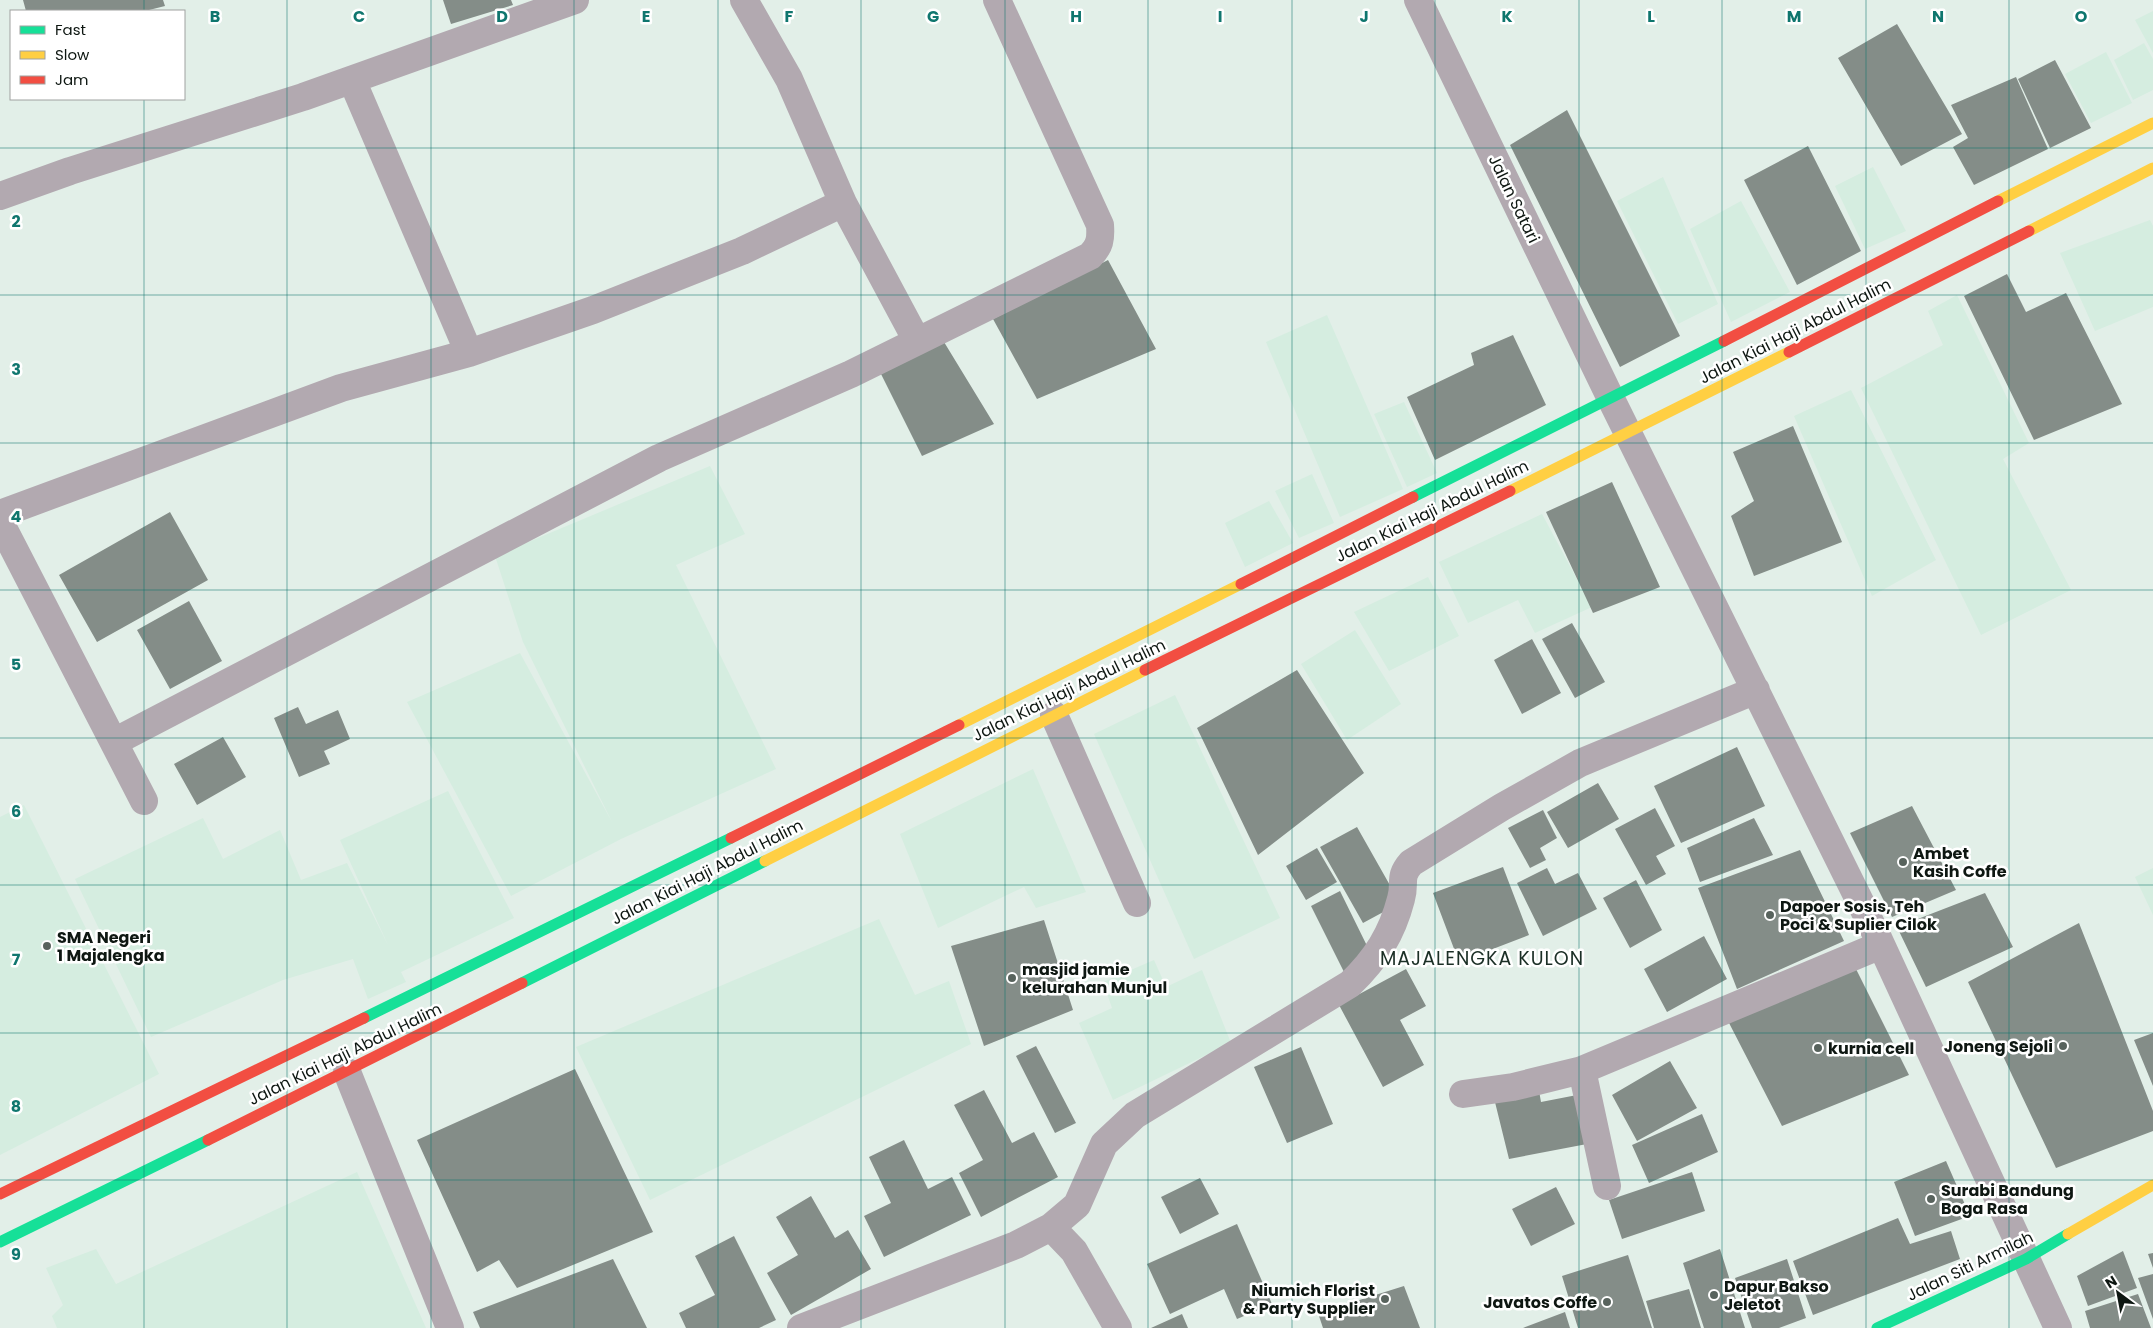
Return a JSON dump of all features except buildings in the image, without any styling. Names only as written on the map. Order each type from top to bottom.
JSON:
[{"type":"main road","name":"Jalan Kiai Haji Abdul Halim","points":[[0,1194],[342,1030],[1610,399],[2153,123]]},
{"type":"main road","name":"Jalan Kiai Haji Abdul Halim","points":[[0,1242],[347,1072],[1054,715],[1628,433],[2153,168]]},
{"type":"main road","name":"Jalan Siti Armilah","points":[[1877,1328],[2026,1259],[2153,1185]]},
{"type":"street","points":[[0,196],[352,80],[574,0]]},
{"type":"street","points":[[744,0],[789,79],[843,203],[917,341]]},
{"type":"street","points":[[114,742],[659,458],[851,374],[1090,256],[1098,248],[1101,238],[1100,226],[996,0]]},
{"type":"street","name":"Jalan Satari","points":[[1418,0],[1610,399],[1880,943],[2058,1328]]},
{"type":"street","points":[[352,80],[469,353]]},
{"type":"street","points":[[0,514],[341,388],[469,353],[592,310],[742,251],[843,203]]},
{"type":"street","points":[[0,522],[144,801]]},
{"type":"street","points":[[801,1328],[1016,1245],[1051,1227],[1077,1205],[1104,1144],[1135,1115],[1350,984],[1370,965],[1392,923],[1402,897],[1402,874],[1411,863],[1502,806],[1580,763],[1756,690]]},
{"type":"street","points":[[1054,715],[1137,903]]},
{"type":"street","points":[[1464,1094],[1513,1087],[1582,1070],[1880,943]]},
{"type":"street","points":[[1582,1070],[1607,1186]]},
{"type":"street","points":[[347,1072],[450,1328]]},
{"type":"street","points":[[1051,1227],[1074,1251],[1118,1328]]},
{"type":"shaded area","points":[[2153,11],[2153,53],[2135,20]]},
{"type":"shaded area","points":[[2144,43],[2153,59],[2153,90],[2133,100],[2114,60]]},
{"type":"shaded area","points":[[2106,52],[2132,103],[2091,123],[2065,74]]},
{"type":"shaded area","points":[[1873,167],[1906,231],[1865,249],[1835,186]]},
{"type":"shaded area","points":[[1663,177],[1718,304],[1678,324],[1617,201]]},
{"type":"shaded area","points":[[1741,201],[1790,292],[1731,322],[1690,229]]},
{"type":"shaded area","points":[[2150,220],[2153,226],[2153,307],[2095,331],[2060,253]]},
{"type":"shaded area","points":[[1957,295],[2029,443],[2003,459],[2071,590],[1981,635],[1861,388],[1943,345],[1928,311]]},
{"type":"shaded area","points":[[1327,315],[1403,489],[1340,517],[1266,342]]},
{"type":"shaded area","points":[[1851,390],[1936,560],[1872,596],[1794,416]]},
{"type":"shaded area","points":[[1404,402],[1437,473],[1407,487],[1374,414]]},
{"type":"shaded area","points":[[710,466],[745,534],[676,565],[776,769],[621,839],[511,896],[407,702],[520,653],[612,822],[523,642],[495,556]]},
{"type":"shaded area","points":[[1312,474],[1334,523],[1299,538],[1275,491]]},
{"type":"shaded area","points":[[1269,501],[1293,543],[1245,567],[1225,523]]},
{"type":"shaded area","points":[[1542,514],[1592,607],[1535,633],[1518,600],[1468,623],[1439,562]]},
{"type":"shaded area","points":[[1428,577],[1459,636],[1389,671],[1354,612]]},
{"type":"shaded area","points":[[1355,630],[1401,704],[1347,740],[1301,664]]},
{"type":"shaded area","points":[[1175,695],[1280,918],[1194,959],[1094,734]]},
{"type":"shaded area","points":[[1033,769],[1086,892],[1036,908],[1024,887],[938,928],[900,834]]},
{"type":"shaded area","points":[[448,791],[514,918],[401,972],[406,982],[368,999],[353,959],[283,980],[151,1037],[75,879],[203,818],[223,859],[280,830],[301,880],[347,863],[388,945],[340,840]]},
{"type":"shaded area","name":"SMA Negeri 1 Majalengka","points":[[24,805],[159,1074],[0,1155],[0,817]]},
{"type":"shaded area","points":[[2153,868],[2153,915],[2135,877]]},
{"type":"shaded area","points":[[879,919],[915,995],[949,981],[971,1044],[650,1200],[576,1047]]},
{"type":"shaded area","points":[[1154,960],[1166,987],[1202,970],[1231,1043],[1113,1100],[1079,1023],[1112,1008],[1103,982]]},
{"type":"shaded area","points":[[357,1172],[426,1328],[57,1328],[52,1316],[63,1305],[46,1268],[96,1249],[116,1284]]},
{"type":"traffic: fast","points":[[1413,497],[1724,341]]},
{"type":"traffic: fast","points":[[364,1018],[731,838]]},
{"type":"traffic: fast","points":[[522,983],[765,861]]},
{"type":"traffic: fast","points":[[0,1242],[208,1140]]},
{"type":"traffic: fast","points":[[1877,1328],[2026,1259],[2068,1234]]},
{"type":"traffic: slow","points":[[1998,201],[2153,123]]},
{"type":"traffic: slow","points":[[2029,231],[2153,168]]},
{"type":"traffic: slow","points":[[1510,491],[1789,352]]},
{"type":"traffic: slow","points":[[959,725],[1241,584]]},
{"type":"traffic: slow","points":[[765,861],[1145,670]]},
{"type":"traffic: slow","points":[[2068,1234],[2153,1185]]},
{"type":"traffic: jam","points":[[1724,341],[1998,201]]},
{"type":"traffic: jam","points":[[1789,352],[2029,231]]},
{"type":"traffic: jam","points":[[1145,670],[1510,491]]},
{"type":"traffic: jam","points":[[1241,584],[1413,497]]},
{"type":"traffic: jam","points":[[731,838],[959,725]]},
{"type":"traffic: jam","points":[[208,1140],[522,983]]},
{"type":"traffic: jam","points":[[0,1194],[364,1018]]},
{"type":"place","name":"Ambet Kasih Coffe","points":[[1903,862]]},
{"type":"place","name":"Dapoer Sosis, Teh Poci & Suplier Cilok","points":[[1770,915]]},
{"type":"place","name":"SMA Negeri 1 Majalengka","points":[[47,946]]},
{"type":"place","name":"masjid jamie kelurahan Munjul","points":[[1012,978]]},
{"type":"place","name":"Joneng Sejoli","points":[[2063,1046]]},
{"type":"place","name":"kurnia cell","points":[[1818,1048]]},
{"type":"place","name":"Surabi Bandung Boga Rasa","points":[[1931,1199]]},
{"type":"place","name":"Dapur Bakso Jeletot","points":[[1714,1295]]},
{"type":"place","name":"Niumich Florist & Party Supplier","points":[[1385,1299]]},
{"type":"place","name":"Javatos Coffe","points":[[1607,1302]]},
{"type":"district","name":"MAJALENGKA KULON","points":[[1482,958]]}]
